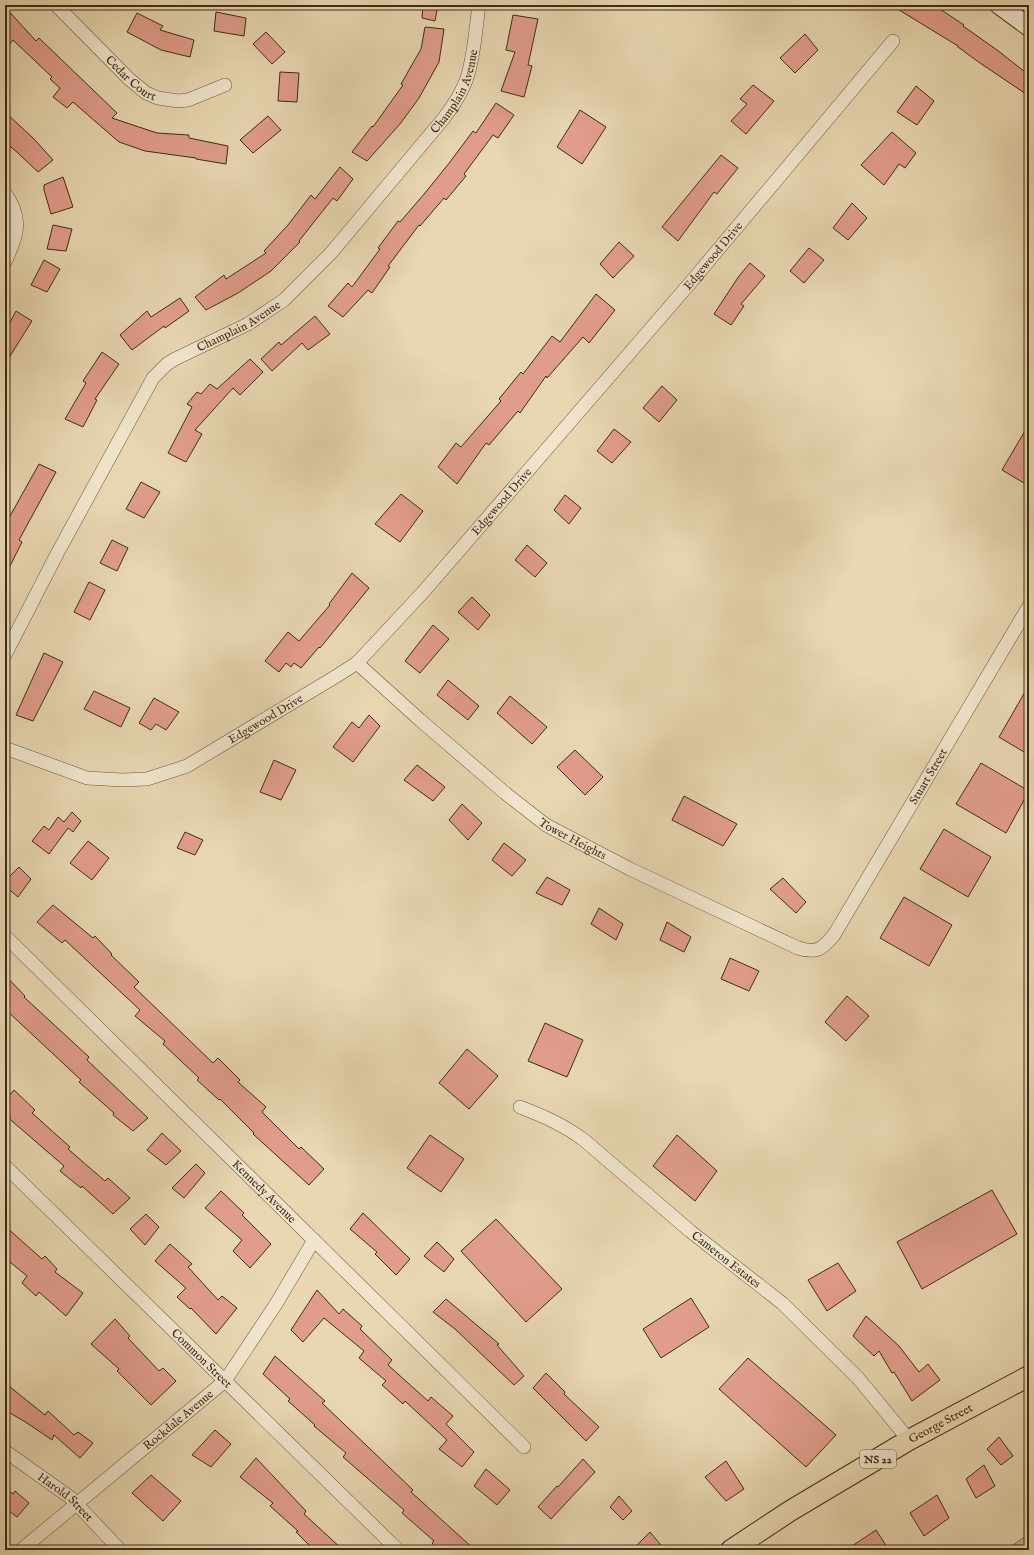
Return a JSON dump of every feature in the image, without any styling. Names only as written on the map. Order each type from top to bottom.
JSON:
[{"type":"main road","name":"George Street","points":[[731,1550],[790,1511],[909,1440],[1029,1376]]},
{"type":"street","name":"Cedar Court","points":[[56,5],[129,79],[146,93],[158,98],[178,101],[188,100],[225,85]]},
{"type":"street","name":"Champlain Avenue","points":[[5,655],[58,552],[153,378],[175,359],[248,324],[270,310],[284,300],[330,253],[444,118],[454,104],[468,75],[479,5]]},
{"type":"street","points":[[999,5],[1029,27]]},
{"type":"street","name":"Edgewood Drive","points":[[5,748],[87,778],[122,780],[147,779],[187,766],[357,663],[421,594],[487,519],[691,282],[893,41]]},
{"type":"street","points":[[5,193],[15,210],[18,222],[14,242],[5,262]]},
{"type":"street","name":"Stuart Street","points":[[825,945],[838,928],[1029,606]]},
{"type":"street","name":"Tower Heights","points":[[357,663],[420,720],[505,793],[546,825],[630,869],[798,948],[813,951],[821,949],[825,945]]},
{"type":"street","name":"Kennedy Avenue","points":[[5,936],[524,1447]]},
{"type":"street","name":"Cameron Estates","points":[[520,1107],[570,1129],[690,1231],[782,1303],[858,1378],[909,1440]]},
{"type":"street","name":"Common Street","points":[[5,1166],[398,1550]]},
{"type":"street","name":"Rockdale Avenue","points":[[21,1550],[225,1381],[276,1304],[314,1240]]},
{"type":"street","name":"Harold Street","points":[[5,1451],[77,1503],[120,1550]]},
{"type":"green space","points":[[1029,1534],[1029,1550],[1005,1550]]},
{"type":"building","points":[[423,5],[438,5],[435,21],[422,18]]},
{"type":"building","points":[[891,5],[934,5],[964,25],[963,26],[1029,75],[1029,96],[980,63],[958,46]]},
{"type":"building","points":[[5,7],[36,41],[39,38],[117,113],[112,118],[157,133],[189,135],[189,138],[228,146],[226,164],[145,151],[119,142],[73,102],[67,108],[53,97],[60,88],[50,79],[52,77],[13,40],[5,50]]},
{"type":"building","points":[[216,12],[246,18],[244,36],[214,31]]},
{"type":"building","points":[[137,13],[163,26],[160,30],[194,40],[190,57],[161,50],[127,32]]},
{"type":"building","points":[[513,15],[538,19],[528,65],[532,66],[524,97],[501,91],[515,52],[506,50]]},
{"type":"building","points":[[425,27],[444,29],[439,62],[419,98],[400,124],[367,161],[352,152],[372,126],[373,127],[403,85],[401,84],[421,49]]},
{"type":"building","points":[[266,32],[285,52],[272,64],[253,44]]},
{"type":"building","points":[[805,34],[818,50],[795,73],[780,58]]},
{"type":"building","points":[[280,72],[299,73],[297,102],[278,101]]},
{"type":"building","points":[[753,85],[774,101],[746,134],[731,121],[747,104],[740,99]]},
{"type":"building","points":[[916,86],[934,101],[917,125],[897,112]]},
{"type":"building","points":[[496,103],[514,115],[498,138],[493,135],[464,174],[466,176],[446,200],[444,198],[420,226],[419,225],[388,266],[390,267],[372,293],[368,290],[343,317],[328,306],[348,283],[352,287],[380,249],[378,248],[398,221],[400,222],[425,193],[473,131],[476,133]]},
{"type":"building","points":[[580,110],[606,127],[582,164],[557,147]]},
{"type":"building","points":[[5,112],[34,139],[53,160],[38,172],[5,142]]},
{"type":"building","points":[[268,116],[281,130],[253,153],[240,140]]},
{"type":"building","points":[[892,132],[916,153],[905,168],[899,164],[884,185],[861,165]]},
{"type":"building","points":[[721,155],[738,168],[717,194],[714,192],[678,241],[662,227]]},
{"type":"building","points":[[340,167],[353,179],[337,201],[333,198],[299,241],[300,242],[271,271],[238,293],[206,310],[195,297],[224,275],[226,279],[266,253],[264,251],[288,225],[311,195],[315,199]]},
{"type":"building","points":[[63,177],[73,207],[51,214],[44,185]]},
{"type":"building","points":[[852,203],[867,218],[848,240],[833,228]]},
{"type":"building","points":[[53,225],[72,229],[66,251],[47,249]]},
{"type":"building","points":[[619,242],[634,256],[613,278],[600,264]]},
{"type":"building","points":[[809,248],[824,260],[804,283],[790,271]]},
{"type":"building","points":[[44,260],[60,269],[47,292],[31,285]]},
{"type":"building","points":[[750,263],[765,276],[741,304],[744,306],[731,325],[714,314],[739,276]]},
{"type":"building","points":[[596,294],[615,310],[589,343],[583,337],[547,378],[546,376],[520,413],[518,411],[489,445],[486,443],[457,484],[438,467],[456,443],[461,447],[501,401],[499,399],[521,372],[523,374],[552,336],[560,342]]},
{"type":"building","points":[[180,298],[189,311],[165,328],[164,326],[132,350],[120,335],[147,311],[151,317]]},
{"type":"building","points":[[16,311],[32,321],[5,364],[5,332]]},
{"type":"building","points":[[315,316],[330,334],[308,350],[302,343],[272,371],[261,359],[279,342],[281,345]]},
{"type":"building","points":[[102,352],[119,364],[95,399],[97,400],[83,427],[65,419],[86,383],[83,381]]},
{"type":"building","points":[[250,359],[263,372],[240,395],[233,388],[195,430],[202,434],[186,462],[168,453],[192,407],[187,404],[197,392],[201,394],[210,384],[217,389]]},
{"type":"building","points":[[662,386],[677,400],[659,422],[643,408]]},
{"type":"building","points":[[1029,424],[1029,486],[1002,470]]},
{"type":"building","points":[[614,429],[631,442],[612,463],[597,451]]},
{"type":"building","points":[[39,464],[56,472],[19,540],[22,542],[5,576],[5,525]]},
{"type":"building","points":[[141,482],[160,492],[144,518],[126,509]]},
{"type":"building","points":[[401,494],[423,511],[400,542],[375,524]]},
{"type":"building","points":[[565,495],[581,508],[569,524],[554,510]]},
{"type":"building","points":[[112,540],[128,548],[117,571],[100,563]]},
{"type":"building","points":[[527,545],[547,563],[535,577],[515,560]]},
{"type":"building","points":[[352,573],[369,588],[320,648],[319,647],[301,668],[294,663],[291,667],[286,663],[279,672],[265,661],[288,632],[299,641],[330,605],[329,604]]},
{"type":"building","points":[[89,582],[105,590],[90,620],[74,612]]},
{"type":"building","points":[[472,597],[490,615],[478,630],[458,612]]},
{"type":"building","points":[[433,625],[449,639],[420,673],[405,661]]},
{"type":"building","points":[[44,653],[63,662],[33,721],[16,715]]},
{"type":"building","points":[[448,680],[479,706],[468,720],[437,695]]},
{"type":"building","points":[[1029,685],[1029,755],[999,737]]},
{"type":"building","points":[[94,691],[130,708],[121,727],[84,709]]},
{"type":"building","points":[[510,696],[547,727],[532,744],[497,713]]},
{"type":"building","points":[[154,698],[179,712],[166,730],[156,724],[151,730],[139,723]]},
{"type":"building","points":[[369,715],[380,726],[353,762],[333,747],[352,722],[359,728]]},
{"type":"building","points":[[575,750],[603,777],[585,795],[557,767]]},
{"type":"building","points":[[274,760],[296,770],[281,800],[260,792]]},
{"type":"building","points":[[981,763],[1029,791],[1006,833],[956,804]]},
{"type":"building","points":[[417,765],[445,787],[433,801],[404,780]]},
{"type":"building","points":[[684,796],[737,824],[723,846],[672,820]]},
{"type":"building","points":[[462,804],[482,823],[468,840],[449,820]]},
{"type":"building","points":[[72,812],[81,821],[73,832],[68,828],[49,854],[32,841],[44,826],[49,830],[58,817],[64,822]]},
{"type":"building","points":[[944,829],[991,857],[968,897],[920,869]]},
{"type":"building","points":[[185,832],[203,840],[195,855],[177,848]]},
{"type":"building","points":[[88,841],[109,858],[92,880],[70,863]]},
{"type":"building","points":[[504,843],[526,860],[512,876],[492,860]]},
{"type":"building","points":[[19,867],[31,879],[18,897],[5,886],[5,881]]},
{"type":"building","points":[[547,877],[570,890],[562,905],[536,893]]},
{"type":"building","points":[[783,878],[806,902],[796,913],[770,889]]},
{"type":"building","points":[[904,897],[952,925],[929,966],[880,938]]},
{"type":"building","points":[[53,905],[93,938],[95,936],[112,954],[111,955],[139,982],[134,987],[213,1063],[218,1058],[240,1080],[238,1082],[266,1107],[262,1112],[299,1149],[301,1147],[324,1169],[309,1185],[253,1134],[254,1133],[220,1099],[219,1100],[197,1080],[199,1078],[163,1044],[165,1041],[135,1016],[140,1010],[65,940],[62,943],[37,922]]},
{"type":"building","points":[[599,908],[623,924],[616,940],[591,924]]},
{"type":"building","points":[[667,922],[691,937],[684,952],[660,940]]},
{"type":"building","points":[[730,958],[759,971],[749,991],[721,979]]},
{"type":"building","points":[[5,975],[25,996],[24,997],[89,1057],[87,1060],[148,1118],[133,1131],[113,1115],[114,1113],[79,1082],[81,1080],[5,1009]]},
{"type":"building","points":[[847,996],[869,1016],[846,1041],[825,1022]]},
{"type":"building","points":[[545,1023],[583,1040],[567,1077],[528,1061]]},
{"type":"building","points":[[467,1049],[498,1076],[469,1109],[439,1083]]},
{"type":"building","points":[[14,1090],[35,1110],[32,1113],[70,1147],[68,1149],[105,1181],[108,1178],[130,1198],[113,1214],[82,1186],[81,1188],[60,1171],[64,1166],[5,1115],[5,1101]]},
{"type":"building","points":[[162,1133],[181,1151],[166,1165],[147,1150]]},
{"type":"building","points":[[430,1135],[464,1159],[441,1192],[407,1168]]},
{"type":"building","points":[[677,1135],[717,1171],[695,1201],[653,1166]]},
{"type":"building","points":[[196,1164],[205,1173],[184,1198],[172,1188]]},
{"type":"building","points":[[992,1190],[1017,1234],[922,1289],[897,1242]]},
{"type":"building","points":[[221,1191],[244,1213],[242,1215],[271,1244],[250,1268],[233,1251],[242,1240],[205,1208]]},
{"type":"building","points":[[363,1213],[410,1259],[396,1275],[375,1254],[377,1252],[350,1229]]},
{"type":"building","points":[[146,1214],[159,1227],[145,1245],[130,1229]]},
{"type":"building","points":[[496,1219],[562,1289],[526,1322],[461,1251]]},
{"type":"building","points":[[5,1226],[42,1259],[45,1256],[57,1269],[55,1272],[83,1293],[66,1316],[39,1292],[36,1296],[22,1283],[27,1276],[5,1258]]},
{"type":"building","points":[[437,1242],[454,1259],[444,1272],[424,1256]]},
{"type":"building","points":[[170,1244],[192,1264],[188,1267],[218,1300],[222,1296],[237,1308],[216,1334],[191,1308],[190,1309],[177,1297],[186,1288],[155,1261]]},
{"type":"building","points":[[838,1263],[856,1291],[827,1311],[808,1280]]},
{"type":"building","points":[[317,1290],[339,1314],[343,1309],[362,1326],[360,1329],[392,1360],[388,1365],[428,1401],[431,1397],[453,1416],[446,1424],[474,1452],[462,1467],[439,1449],[447,1440],[405,1401],[403,1404],[382,1385],[386,1381],[359,1358],[364,1351],[324,1318],[303,1342],[291,1330]]},
{"type":"building","points":[[691,1298],[709,1327],[661,1358],[643,1329]]},
{"type":"building","points":[[446,1299],[499,1344],[497,1345],[524,1376],[514,1385],[455,1329],[433,1312]]},
{"type":"building","points":[[866,1316],[899,1346],[919,1372],[928,1364],[940,1380],[912,1401],[894,1372],[892,1373],[879,1351],[874,1356],[853,1336]]},
{"type":"building","points":[[115,1319],[130,1336],[128,1338],[159,1371],[163,1368],[176,1381],[151,1405],[117,1371],[119,1369],[91,1344]]},
{"type":"building","points":[[275,1356],[325,1401],[322,1403],[413,1490],[411,1492],[475,1550],[439,1550],[432,1543],[434,1541],[402,1513],[404,1510],[343,1457],[346,1453],[314,1426],[315,1425],[288,1401],[290,1399],[263,1374]]},
{"type":"building","points":[[748,1358],[836,1435],[806,1467],[719,1389]]},
{"type":"building","points":[[546,1373],[565,1392],[564,1394],[599,1427],[586,1441],[533,1388]]},
{"type":"building","points":[[5,1383],[45,1415],[48,1411],[74,1435],[78,1432],[93,1443],[80,1458],[54,1435],[52,1440],[5,1410]]},
{"type":"building","points":[[215,1430],[231,1444],[211,1467],[192,1455]]},
{"type":"building","points":[[999,1437],[1013,1456],[1001,1465],[987,1449]]},
{"type":"building","points":[[256,1458],[306,1511],[304,1514],[343,1550],[314,1550],[296,1532],[298,1531],[270,1506],[273,1503],[240,1477]]},
{"type":"building","points":[[583,1459],[595,1472],[551,1519],[538,1507]]},
{"type":"building","points":[[726,1461],[744,1489],[726,1501],[705,1477]]},
{"type":"building","points":[[984,1465],[995,1486],[976,1498],[966,1479]]},
{"type":"building","points":[[486,1469],[510,1490],[497,1505],[474,1486]]},
{"type":"building","points":[[151,1475],[181,1501],[163,1521],[132,1493]]},
{"type":"building","points":[[5,1488],[13,1494],[15,1491],[29,1503],[17,1517],[5,1508]]},
{"type":"building","points":[[937,1495],[949,1518],[924,1536],[910,1513]]},
{"type":"building","points":[[619,1496],[632,1511],[623,1520],[610,1507]]},
{"type":"building","points":[[876,1530],[889,1550],[846,1550]]},
{"type":"building","points":[[650,1532],[665,1550],[632,1550]]}]
